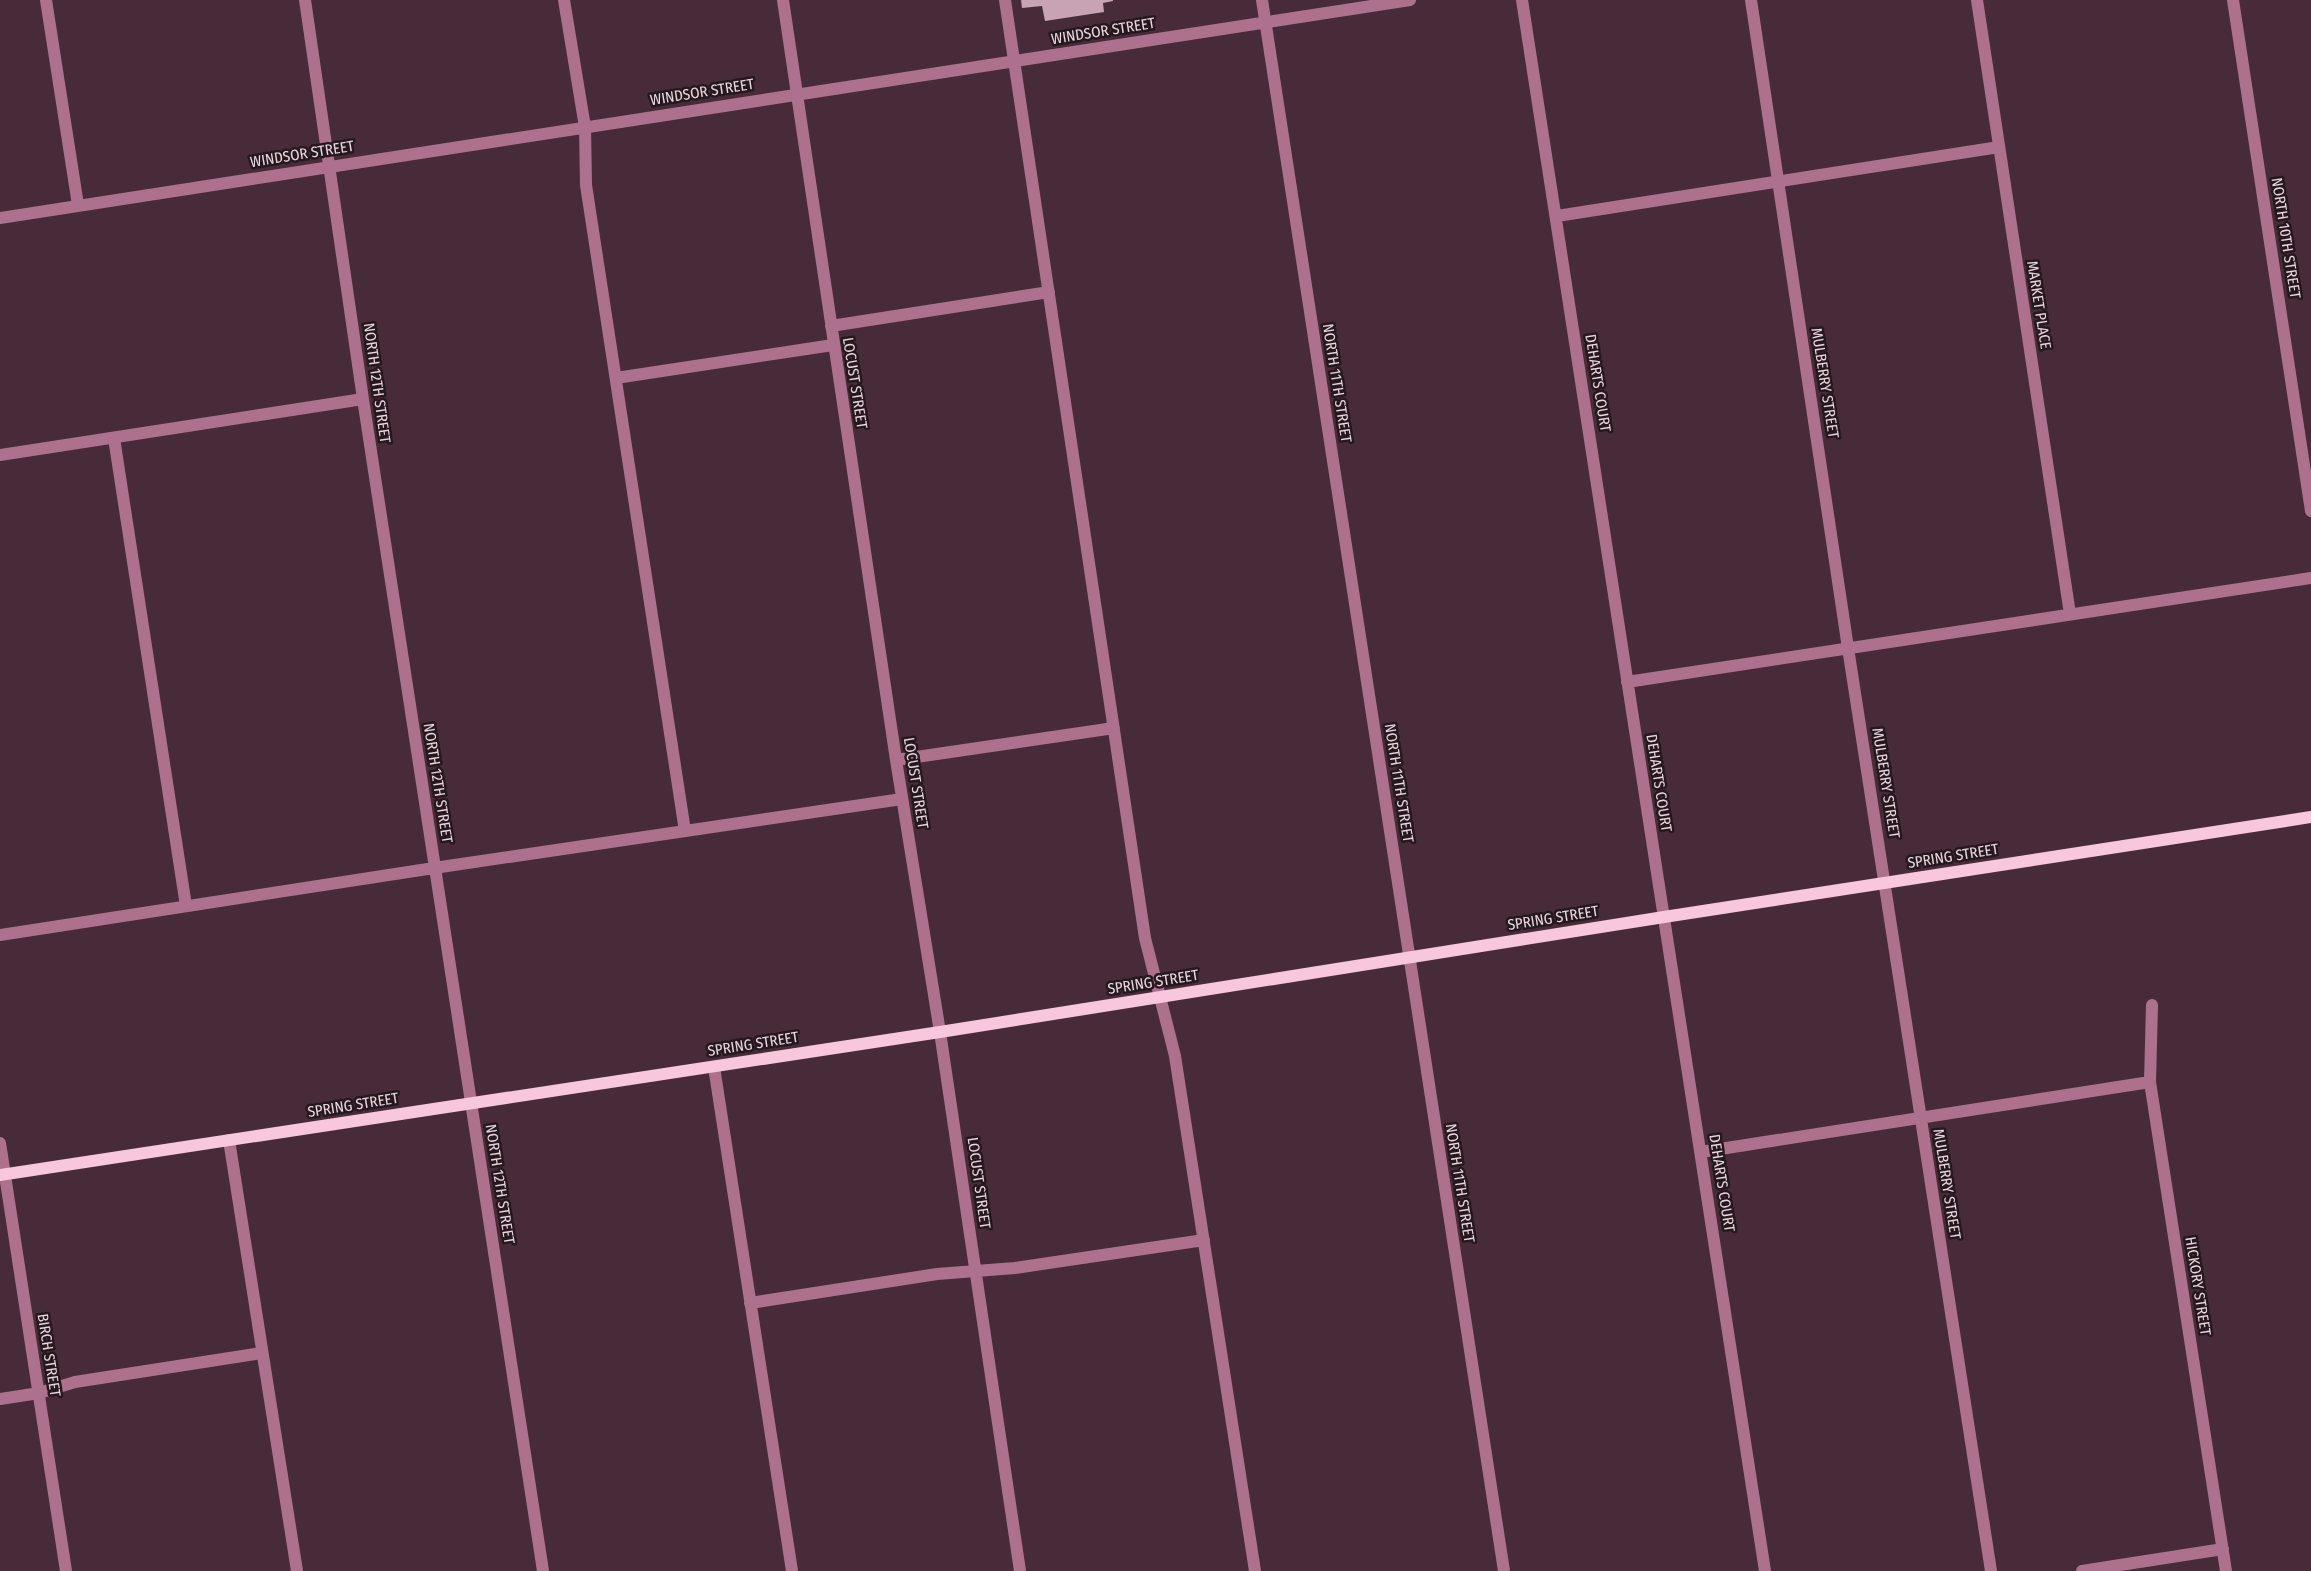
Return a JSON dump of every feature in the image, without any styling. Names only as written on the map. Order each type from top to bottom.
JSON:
[{"type":"main road","name":"SPRING STREET","points":[[2,1175],[940,1032],[2311,817]]},
{"type":"street","points":[[46,0],[78,205]]},
{"type":"street","name":"NORTH 12TH STREET","points":[[305,0],[434,868],[543,1571]]},
{"type":"street","points":[[564,0],[585,127],[586,185],[686,831]]},
{"type":"street","name":"LOCUST STREET","points":[[783,0],[830,326],[902,799],[940,1032],[1020,1571]]},
{"type":"street","points":[[1005,0],[1145,938],[1175,1056],[1255,1571]]},
{"type":"street","name":"NORTH 11TH STREET","points":[[1262,0],[1504,1571]]},
{"type":"street","name":"WINDSOR STREET","points":[[0,218],[1410,0]]},
{"type":"street","name":"DEHARTS COURT","points":[[1522,0],[1557,216],[1627,682],[1765,1571]]},
{"type":"street","name":"MULBERRY STREET","points":[[1751,0],[1848,648],[1990,1571]]},
{"type":"street","name":"MARKET PLACE","points":[[1977,0],[2070,614]]},
{"type":"street","name":"NORTH 10TH STREET","points":[[2233,0],[2311,511]]},
{"type":"street","points":[[1557,216],[1999,147]]},
{"type":"street","points":[[830,326],[1049,292]]},
{"type":"street","points":[[616,378],[833,345]]},
{"type":"street","points":[[0,455],[363,399]]},
{"type":"street","points":[[114,438],[186,906]]},
{"type":"street","points":[[1627,682],[2311,578]]},
{"type":"street","points":[[896,760],[1114,728]]},
{"type":"street","points":[[0,935],[434,868],[902,799]]},
{"type":"street","name":"HICKORY STREET","points":[[2152,1005],[2150,1082],[2226,1571]]},
{"type":"street","points":[[714,1067],[792,1571]]},
{"type":"street","points":[[1701,1152],[2150,1082]]},
{"type":"street","points":[[229,1140],[297,1571]]},
{"type":"street","name":"BIRCH STREET","points":[[0,1143],[2,1175],[39,1393],[66,1571]]},
{"type":"street","points":[[750,1303],[937,1274],[1015,1268],[1204,1240]]},
{"type":"street","points":[[0,1399],[39,1393],[76,1382],[262,1353]]},
{"type":"street","points":[[2082,1571],[2223,1549]]},
{"type":"building","points":[[1021,0],[1113,1],[1103,3],[1104,12],[1045,21],[1042,6],[1022,8]]}]
